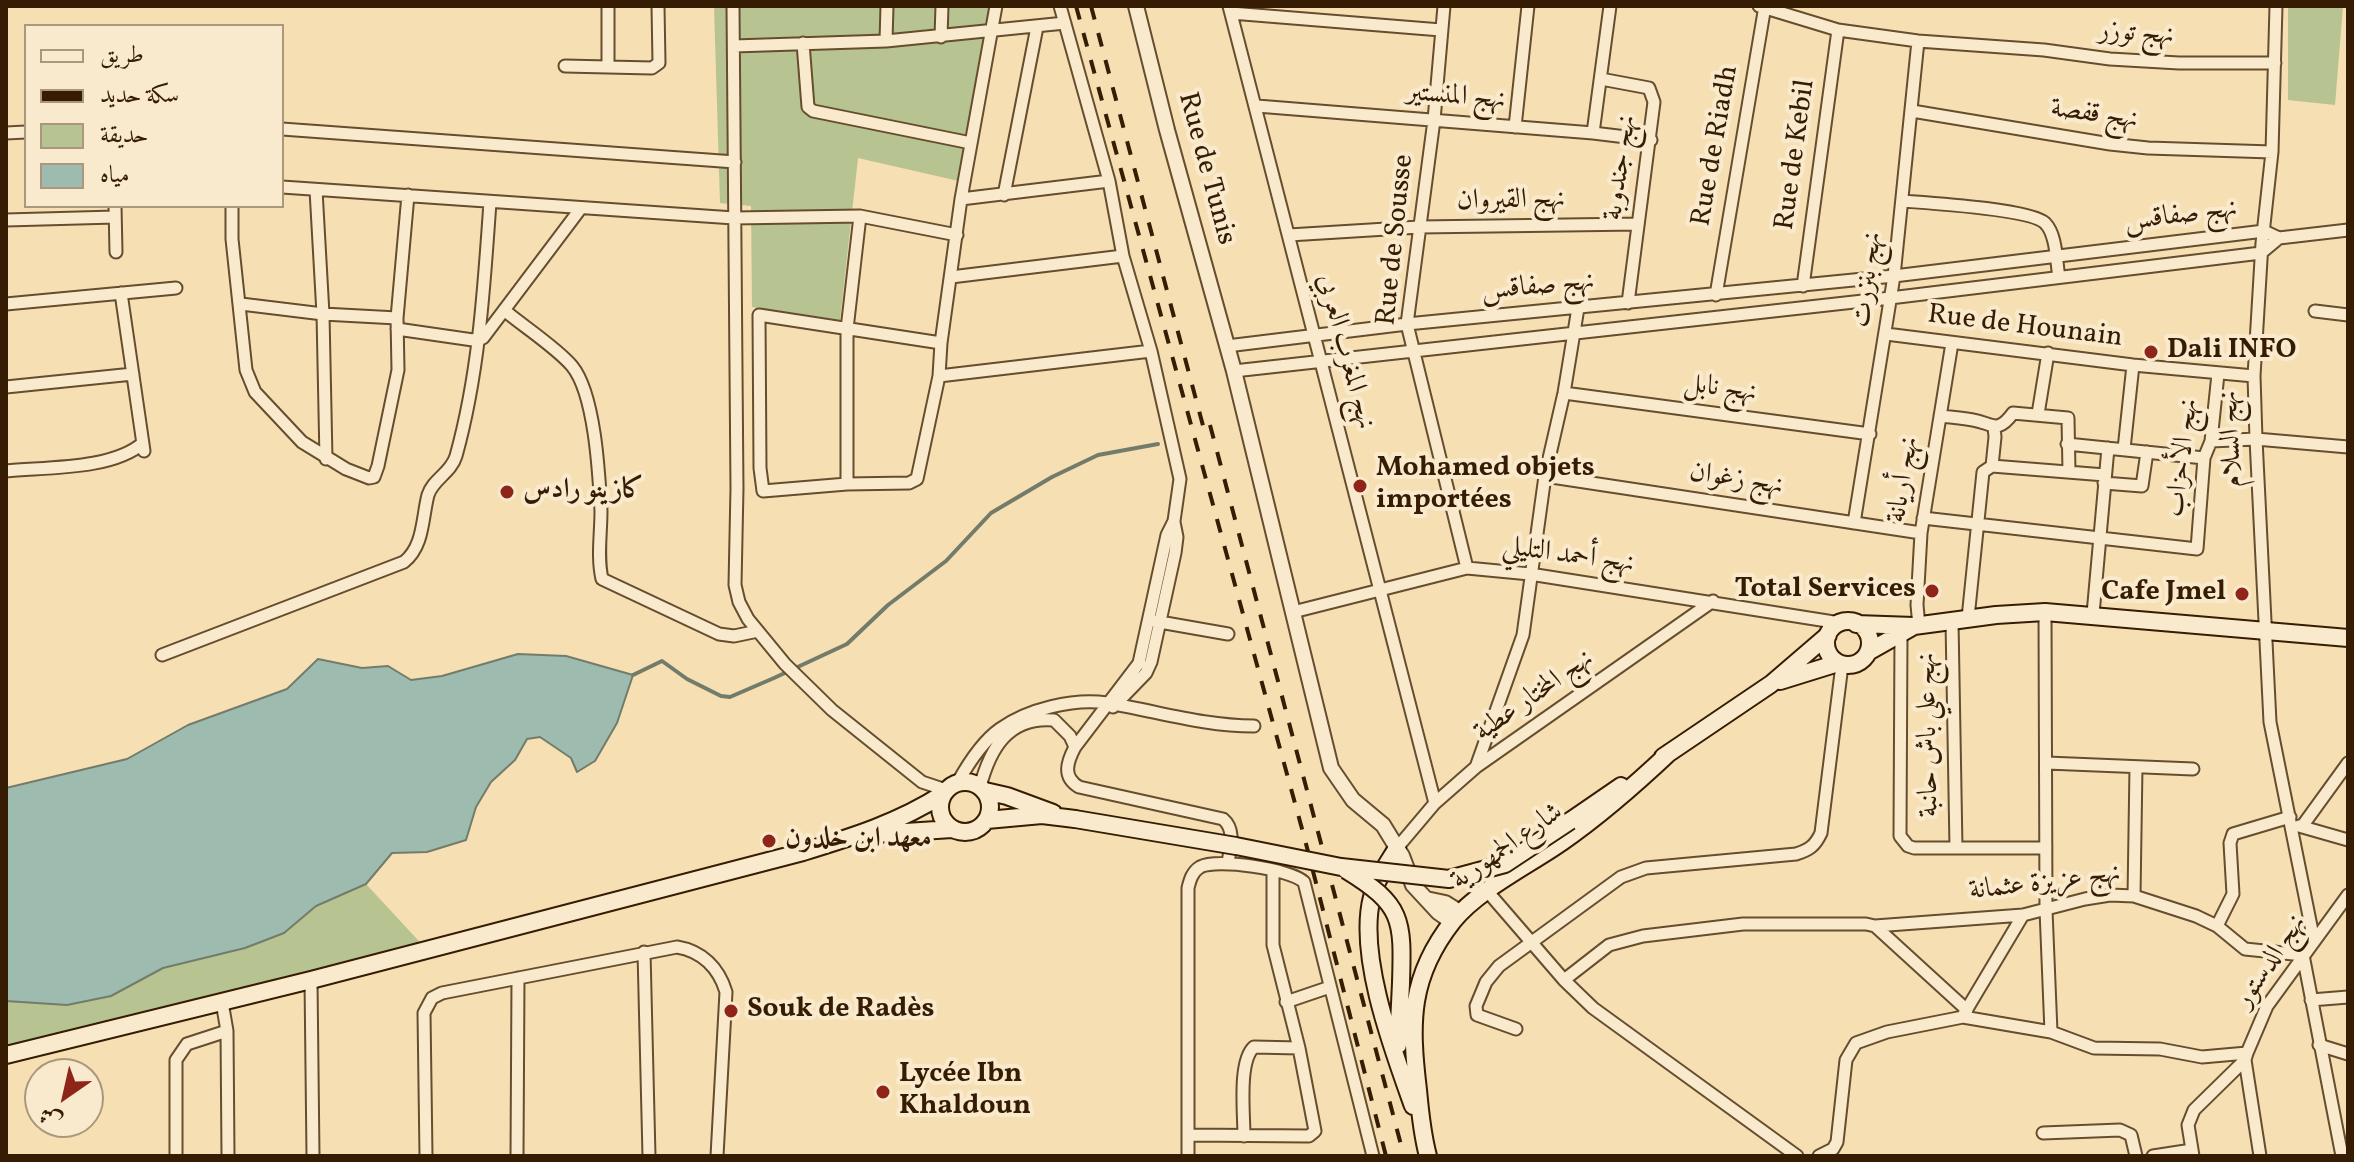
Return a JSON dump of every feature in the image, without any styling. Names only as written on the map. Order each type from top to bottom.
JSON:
[{"type":"main road","points":[[1840,664],[1829,654],[1826,641],[1841,627],[1911,629],[1960,620],[2045,612],[2348,638]]},
{"type":"main road","points":[[6,1055],[311,980],[857,836],[895,821],[949,789],[968,782],[1066,817],[1341,867],[1449,879],[1472,875],[1505,864],[1570,821],[1771,684],[1841,627],[1862,627],[1869,639],[1868,652]]},
{"type":"main road","points":[[1771,684],[1860,661],[1868,652],[1911,629]]},
{"type":"main road","name":"شارع الجمهورية","points":[[1428,1156],[1421,1131],[1412,1046],[1415,1003],[1428,963],[1457,918],[1488,892],[1616,803],[1670,752]]},
{"type":"main road","points":[[949,789],[940,804],[940,814],[952,829]]},
{"type":"main road","points":[[982,789],[990,800],[987,820]]},
{"type":"main road","points":[[857,836],[952,829],[962,832],[972,831],[987,820],[1066,817]]},
{"type":"main road","points":[[1397,848],[1372,894],[1368,925],[1372,968],[1397,1063],[1421,1131]]},
{"type":"main road","points":[[1341,867],[1377,890],[1394,910],[1402,937],[1397,1063]]},
{"type":"street","points":[[608,6],[608,67]]},
{"type":"street","points":[[565,66],[657,67],[658,6]]},
{"type":"street","points":[[733,6],[735,585],[739,602],[758,631],[800,680],[891,759],[922,782],[949,789],[1000,729],[1063,704],[1108,707],[1202,724],[1254,726]]},
{"type":"street","points":[[886,41],[887,6]]},
{"type":"street","points":[[941,37],[942,6]]},
{"type":"street","points":[[941,343],[758,317],[761,489],[765,492],[847,484],[909,483],[917,479],[939,376],[961,199],[996,6]]},
{"type":"street","points":[[1060,6],[1109,181],[1123,256],[1151,351],[1180,479],[1174,521],[1177,537],[1155,621],[1156,646],[1146,673],[1108,707],[1075,747],[1068,758],[1067,772],[1072,783],[1079,787],[1216,816],[1227,821],[1232,833],[1228,863]]},
{"type":"street","name":"Rue de Tunis","points":[[1136,6],[1234,371],[1331,768],[1353,800],[1383,825],[1413,885],[1426,899],[1457,918]]},
{"type":"street","name":"Rue de Sousse","points":[[1444,6],[1434,120],[1407,324],[1467,568]]},
{"type":"street","points":[[1515,127],[1528,6]]},
{"type":"street","points":[[1593,133],[1610,6]]},
{"type":"street","name":"نهج توزر","points":[[1763,6],[1838,30],[1918,41],[2044,50],[2110,59],[2275,63]]},
{"type":"street","name":"Rue de Riadh","points":[[1716,295],[1763,6]]},
{"type":"street","name":"نهج السلام","points":[[2276,6],[2272,152],[2261,253],[2254,376],[2256,439],[2270,722],[2295,823],[2314,941]]},
{"type":"street","points":[[1230,10],[1441,30]]},
{"type":"street","name":"نهج المغرب العربي","points":[[1230,10],[1435,803]]},
{"type":"street","points":[[734,46],[886,41],[1065,23]]},
{"type":"street","points":[[1004,195],[1037,27]]},
{"type":"street","name":"Rue de Kebil","points":[[1803,286],[1838,30]]},
{"type":"street","name":"نهج بنزرت","points":[[1854,523],[1894,276],[1918,41]]},
{"type":"street","points":[[803,43],[808,107],[813,111],[971,143]]},
{"type":"street","name":"نهج جندوبة","points":[[1601,79],[1645,86],[1651,90],[1654,102],[1628,303]]},
{"type":"street","name":"نهج المنستير","points":[[1257,106],[1651,140]]},
{"type":"street","name":"نهج قفصة","points":[[1912,111],[2110,144],[2272,152]]},
{"type":"street","points":[[284,129],[735,162]]},
{"type":"street","points":[[961,199],[1109,181]]},
{"type":"street","points":[[284,187],[734,218],[860,216],[957,235]]},
{"type":"street","points":[[316,190],[326,459]]},
{"type":"street","points":[[232,208],[232,239],[246,370],[255,392],[302,442],[326,459],[369,478],[376,473],[398,370],[397,323],[408,195]]},
{"type":"street","points":[[1903,201],[2035,217],[2048,226],[2059,277]]},
{"type":"street","points":[[162,655],[404,562],[413,555],[429,492],[455,460],[480,338],[490,202]]},
{"type":"street","points":[[241,304],[397,323],[473,340],[488,333],[581,208]]},
{"type":"street","points":[[6,220],[115,212],[116,252]]},
{"type":"street","points":[[847,484],[847,329],[860,216]]},
{"type":"street","name":"نهج القيروان","points":[[1289,235],[1419,227],[1638,224]]},
{"type":"street","points":[[2279,238],[2348,230]]},
{"type":"street","name":"نهج صفاقس","points":[[1227,346],[1407,324],[1894,276],[2264,231],[2279,238],[2261,253],[1234,371]]},
{"type":"street","points":[[951,277],[1123,256]]},
{"type":"street","points":[[6,304],[176,288]]},
{"type":"street","points":[[6,471],[105,461],[143,447],[121,293]]},
{"type":"street","points":[[1476,767],[1520,647],[1545,476],[1564,393],[1578,308]]},
{"type":"street","points":[[504,310],[571,365],[582,384],[590,408],[600,505],[599,567],[602,579],[719,634],[734,636],[758,631]]},
{"type":"street","points":[[2315,311],[2348,315]]},
{"type":"street","name":"Rue de Hounain","points":[[1886,334],[2133,365],[2254,376]]},
{"type":"street","name":"نهج أريانة","points":[[1952,343],[1921,533],[1917,605],[1911,629],[1900,836],[1914,848],[2046,848]]},
{"type":"street","points":[[939,376],[1151,351]]},
{"type":"street","points":[[2038,414],[2048,353]]},
{"type":"street","points":[[2124,449],[2133,365]]},
{"type":"street","points":[[6,387],[133,374]]},
{"type":"street","name":"نهج الأحزاب","points":[[2098,539],[2197,549],[2204,458],[2211,441],[2218,374]]},
{"type":"street","name":"نهج نابل","points":[[1564,393],[1870,434]]},
{"type":"street","points":[[1940,416],[1979,420],[1994,427],[2006,423],[2013,413],[2068,418],[2069,472]]},
{"type":"street","points":[[1994,427],[1992,466],[2069,472],[2142,486],[2147,452]]},
{"type":"street","points":[[2211,441],[2256,439],[2348,447]]},
{"type":"street","points":[[2067,444],[2204,458]]},
{"type":"street","points":[[2093,614],[2108,448]]},
{"type":"street","name":"نهج علي باش حانبة","points":[[1956,848],[1960,620],[1978,524],[1983,472],[1992,466]]},
{"type":"street","name":"نهج زغوان","points":[[1545,476],[1921,533]]},
{"type":"street","points":[[1923,518],[2098,539]]},
{"type":"street","name":"نهج أحمد التليلي","points":[[1293,612],[1467,568],[1530,574],[1713,601],[1841,627]]},
{"type":"street","name":"نهج المختار عطية","points":[[1397,848],[1435,803],[1476,767],[1713,601]]},
{"type":"street","points":[[2045,612],[2046,910],[2051,1032]]},
{"type":"street","points":[[1155,621],[1228,634]]},
{"type":"street","points":[[1516,1029],[1481,1018],[1475,1011],[1490,975],[1530,941],[1634,870],[1773,857],[1808,850],[1821,833],[1840,664]]},
{"type":"street","points":[[982,789],[986,763],[994,747],[1022,724],[1042,719],[1054,720],[1070,736],[1075,747]]},
{"type":"street","points":[[2047,763],[2193,769]]},
{"type":"street","points":[[2295,823],[2348,763]]},
{"type":"street","points":[[2134,896],[2136,767]]},
{"type":"street","points":[[2217,926],[2233,894],[2230,843],[2233,834],[2295,823],[2348,840]]},
{"type":"street","points":[[1188,1156],[1188,888],[1190,877],[1197,869],[1210,863],[1228,863],[1294,875],[1304,882],[1373,1156]]},
{"type":"street","points":[[1189,1135],[1309,1136],[1315,1131],[1299,1048],[1273,945],[1273,871]]},
{"type":"street","points":[[1488,892],[1564,980],[1617,1027],[1797,1156]]},
{"type":"street","name":"نهج عزيزة عثمانة","points":[[1564,980],[1609,945],[1643,936],[1743,924],[1847,923],[1875,926],[2023,915],[2110,895],[2134,896],[2168,905],[2217,926],[2245,949],[2303,955]]},
{"type":"street","name":"نهج الدستور","points":[[2246,1056],[2267,1006],[2348,895]]},
{"type":"street","points":[[1965,1014],[2023,915]]},
{"type":"street","points":[[1875,926],[1965,1014]]},
{"type":"street","points":[[426,1156],[425,1007],[436,995],[677,947],[694,951],[712,965],[724,985],[727,1000],[717,1156]]},
{"type":"street","points":[[644,952],[649,1156]]},
{"type":"street","points":[[2303,955],[2342,1156]]},
{"type":"street","points":[[517,1156],[518,978]]},
{"type":"street","points":[[311,980],[313,1156]]},
{"type":"street","points":[[1286,1002],[1330,987]]},
{"type":"street","points":[[2311,1000],[2348,997]]},
{"type":"street","points":[[222,1002],[227,1031],[228,1156]]},
{"type":"street","points":[[1819,1156],[1833,1149],[1837,1142],[1846,1060],[1856,1043],[1906,1027],[1965,1014],[2051,1032],[2094,1048],[2160,1049],[2202,1057],[2246,1056]]},
{"type":"street","points":[[176,1156],[176,1060],[187,1044],[227,1031]]},
{"type":"street","points":[[2319,1045],[2348,1054]]},
{"type":"street","points":[[1244,1136],[1244,1062],[1249,1050],[1254,1047],[1299,1048]]},
{"type":"street","points":[[2153,1156],[2192,1153],[2188,1125],[2194,1110],[2246,1056]]},
{"type":"street","points":[[2246,1056],[2260,1156]]},
{"type":"street","points":[[2043,1133],[2120,1130],[2131,1135],[2136,1156]]},
{"type":"green space","points":[[714,6],[992,6],[963,182],[858,158],[840,320],[752,307],[751,206],[720,203]]},
{"type":"green space","points":[[2288,6],[2343,6],[2335,105],[2288,100]]},
{"type":"green space","points":[[366,884],[429,952],[6,1050],[6,1001],[111,996],[163,968],[245,948],[284,933],[316,906]]},
{"type":"water","points":[[518,654],[566,656],[633,675],[617,723],[595,761],[577,772],[571,758],[540,737],[527,739],[515,760],[491,782],[476,807],[466,840],[427,852],[392,853],[366,884],[316,906],[284,933],[245,948],[163,968],[111,996],[67,1005],[6,1001],[6,788],[127,759],[188,725],[287,689],[318,659],[362,668],[388,666],[411,680],[442,676]]},
{"type":"waterway","points":[[633,675],[662,661],[687,679],[721,696],[730,697],[774,678],[847,644],[888,605],[946,561],[991,513],[1052,477],[1098,455],[1158,444]]},
{"type":"railway","points":[[1076,6],[1304,836],[1386,1156]]},
{"type":"railway","points":[[1091,6],[1206,437]]},
{"type":"railway","points":[[1210,425],[1404,1156]]},
{"type":"place","name":"Dali INFO","points":[[2151,352]]},
{"type":"place","name":"Mohamed objets importées","points":[[1360,486]]},
{"type":"place","name":"كازينو رادس","points":[[507,492]]},
{"type":"place","name":"Total Services","points":[[1932,591]]},
{"type":"place","name":"Cafe Jmel","points":[[2242,594]]},
{"type":"place","name":"معهد ابن خلدون","points":[[769,841]]},
{"type":"place","name":"Souk de Radès","points":[[731,1011]]},
{"type":"place","name":"Lycée Ibn Khaldoun","points":[[883,1092]]}]
